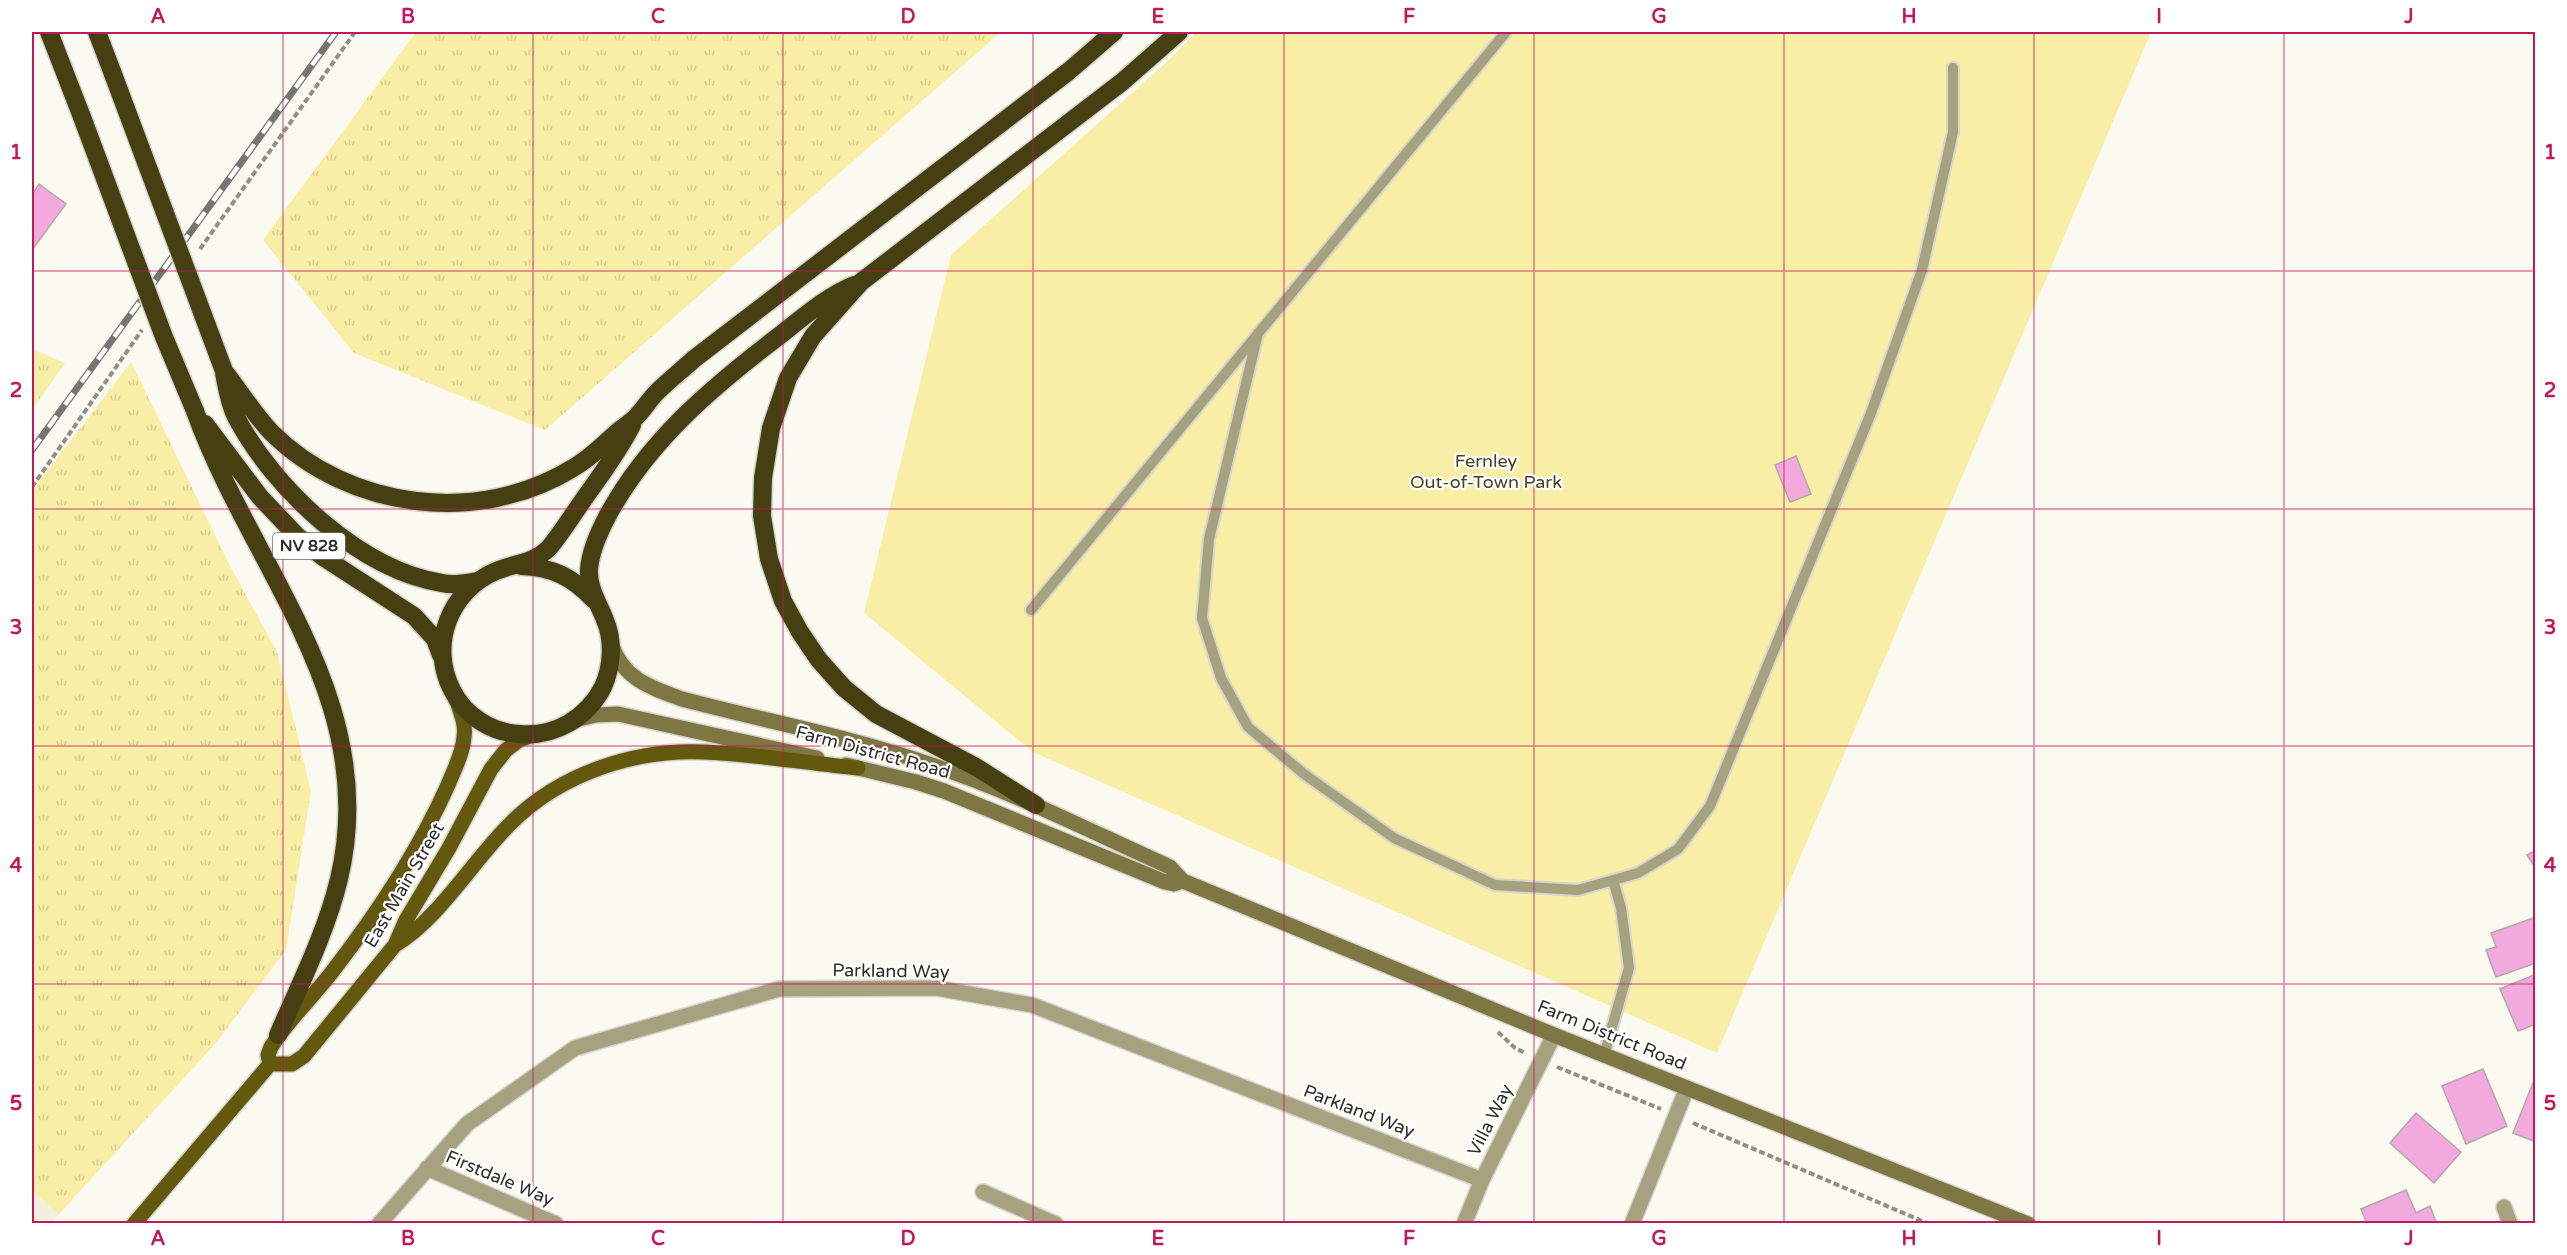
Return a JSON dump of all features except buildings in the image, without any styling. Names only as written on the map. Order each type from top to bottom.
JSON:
[{"type":"highway","points":[[49,32],[210,452],[321,671],[343,751],[347,790],[346,825],[340,877],[323,932],[278,1035]]},
{"type":"highway","points":[[97,32],[224,371],[227,393],[235,415],[250,440],[287,488],[312,512],[349,541],[398,570],[443,584],[478,581]]},
{"type":"highway","points":[[520,566],[548,549],[614,457],[636,418],[656,393],[694,359],[1069,71],[1114,32]]},
{"type":"highway","points":[[1036,805],[985,773],[876,714],[844,688],[812,650],[783,601],[769,559],[762,516],[764,478],[771,428],[788,378],[813,336],[861,282],[1122,82],[1179,32]]},
{"type":"highway","points":[[596,602],[582,586],[563,574],[542,567],[520,566],[498,570],[478,581],[462,596],[450,614],[443,635],[442,657],[447,679],[457,699],[471,715],[490,727],[511,734],[533,735],[555,730],[574,720],[591,705],[603,687],[610,666],[611,643],[606,622],[589,582],[589,570],[592,553],[616,501],[661,440],[692,407],[743,363],[825,302],[846,288],[861,282]]},
{"type":"highway","points":[[224,371],[271,432],[304,458],[351,484],[404,500],[441,504],[479,502],[547,482],[574,468],[636,418]]},
{"type":"highway","name":"NV 828","points":[[195,411],[283,523],[323,557],[414,616],[435,639],[442,657]]},
{"type":"main road","name":"Farm District Road","points":[[611,643],[616,658],[637,680],[682,699],[889,751],[934,765],[1036,805],[1170,867],[1184,881],[1554,1035],[2028,1224]]},
{"type":"main road","name":"East Main Street","points":[[270,1064],[268,1055],[278,1035],[332,973],[366,925],[397,879],[442,797],[458,762],[464,739],[464,724],[457,699]]},
{"type":"main road","name":"Farm District Road","points":[[574,720],[618,714],[905,779],[944,791],[1165,882],[1174,884],[1184,881]]},
{"type":"main road","name":"East Main Street","points":[[134,1224],[270,1064],[291,1064],[304,1056],[395,945],[406,920],[443,858],[491,769],[506,750],[519,740],[533,735]]},
{"type":"main road","points":[[395,945],[410,937],[433,913],[512,822],[538,800],[566,783],[600,767],[648,756],[702,752],[858,768]]},
{"type":"street","name":"Parkland Way","points":[[379,1224],[466,1124],[575,1048],[779,989],[936,988],[1032,1005],[1482,1180]]},
{"type":"street","name":"Villa Way","points":[[1464,1224],[1482,1180],[1554,1035]]},
{"type":"street","points":[[1632,1224],[1687,1088]]},
{"type":"street","name":"Firstdale Way","points":[[428,1168],[556,1224]]},
{"type":"street","points":[[983,1192],[1056,1224]]},
{"type":"street","points":[[2504,1207],[2510,1224]]},
{"type":"lane","points":[[1031,610],[1506,32]]},
{"type":"lane","points":[[1258,333],[1209,539],[1202,618],[1221,678],[1248,727],[1304,774],[1394,838],[1495,885],[1578,890],[1638,873],[1678,849],[1710,806],[1871,413],[1922,270],[1953,132],[1953,68]]},
{"type":"lane","points":[[1604,1055],[1629,968],[1621,908],[1613,880]]},
{"type":"path","points":[[1479,1004],[1501,1036],[1515,1048],[1929,1224]]},
{"type":"shaded area","points":[[32,1191],[59,1214],[51,1223],[32,1223]]},
{"type":"green space","points":[[416,32],[1001,32],[545,430],[354,353],[263,240]]},
{"type":"green space","name":"Fernley Out-of-Town Park","points":[[1196,32],[2151,32],[1717,1053],[1033,752],[864,613],[951,255],[1169,60]]},
{"type":"green space","points":[[32,349],[65,363],[32,410]]},
{"type":"green space","points":[[131,362],[228,562],[277,652],[311,791],[286,950],[216,1043],[59,1214],[32,1191],[32,491]]},
{"type":"railway","points":[[32,450],[336,32]]}]
